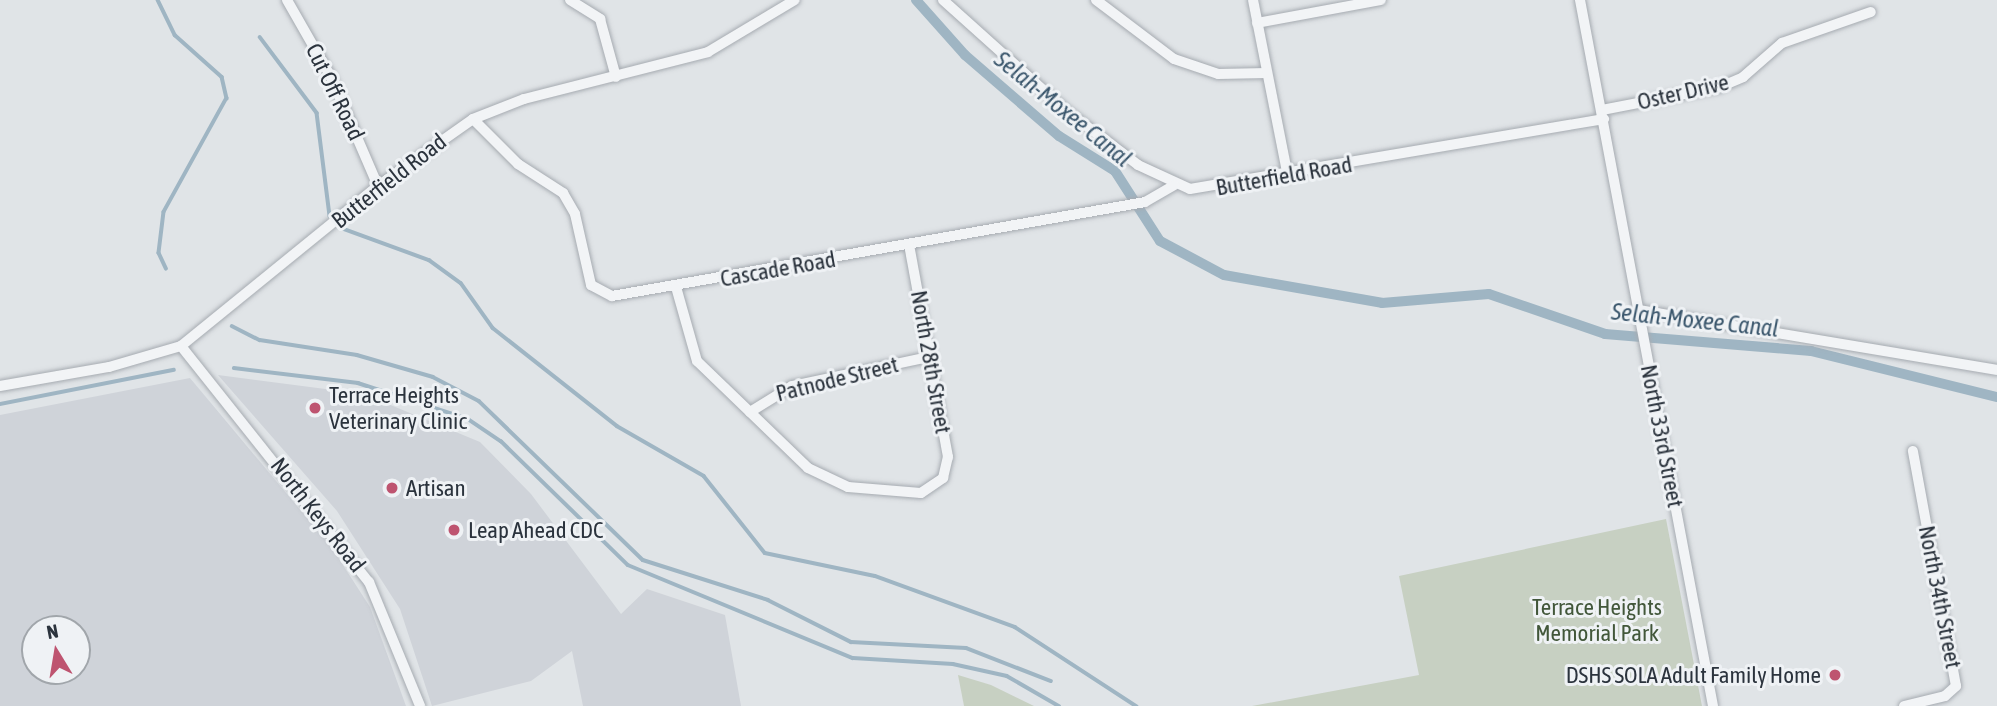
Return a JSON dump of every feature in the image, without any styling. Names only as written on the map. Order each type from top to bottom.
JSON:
[{"type":"street","name":"Cut Off Road","points":[[287,0],[331,77],[378,186]]},
{"type":"street","points":[[570,0],[600,19],[616,77]]},
{"type":"street","name":"Butterfield Road","points":[[0,386],[108,368],[181,345],[378,186],[473,119],[524,99],[708,52],[794,0]]},
{"type":"street","name":"Butterfield Road","points":[[943,0],[1068,112],[1175,185],[1201,190],[1288,177],[1603,114]]},
{"type":"street","points":[[1096,0],[1174,60],[1218,74],[1267,73]]},
{"type":"street","points":[[1253,0],[1288,177]]},
{"type":"street","points":[[1257,23],[1381,0]]},
{"type":"street","name":"North 33rd Street","points":[[1580,0],[1713,706]]},
{"type":"street","name":"Oster Drive","points":[[1603,114],[1720,86],[1782,43],[1871,12]]},
{"type":"street","name":"Cascade Road","points":[[473,119],[570,202],[596,291],[620,296],[1145,202],[1175,185]]},
{"type":"street","name":"North 28th Street","points":[[750,412],[808,468],[848,486],[920,493],[943,478],[948,457],[909,245]]},
{"type":"street","points":[[676,287],[697,361],[750,412]]},
{"type":"street","points":[[1639,310],[1997,370]]},
{"type":"street","name":"North Keys Road","points":[[181,345],[369,582],[420,706]]},
{"type":"street","name":"Patnode Street","points":[[750,412],[792,386],[929,357]]},
{"type":"street","name":"North 34th Street","points":[[1904,706],[1945,696],[1956,686],[1913,451]]},
{"type":"shaded area","points":[[218,375],[364,394],[480,442],[531,494],[621,614],[647,589],[725,615],[741,706],[583,706],[572,651],[531,681],[432,706],[400,609],[337,511]]},
{"type":"shaded area","points":[[190,378],[332,548],[370,607],[406,706],[0,706],[0,415]]},
{"type":"green space","name":"Terrace Heights Memorial Park","points":[[1666,519],[1702,706],[1252,706],[1419,675],[1399,576]]},
{"type":"green space","points":[[958,675],[991,685],[1034,706],[964,706]]},
{"type":"waterway","points":[[158,0],[175,35],[222,77],[227,98],[164,212],[159,253],[166,268]]},
{"type":"waterway","name":"Selah-Moxee Canal","points":[[916,0],[965,55],[1059,136],[1115,171],[1160,241],[1224,275],[1382,303],[1489,294],[1605,334],[1811,351],[1997,397]]},
{"type":"waterway","points":[[260,37],[317,113],[330,216]]},
{"type":"waterway","points":[[341,228],[429,260],[461,283],[493,328],[617,426],[704,476],[765,553],[875,576],[1015,627],[1136,706]]},
{"type":"waterway","points":[[232,326],[260,340],[357,355],[433,377],[479,401],[643,560],[768,600],[851,642],[966,648],[1051,681]]},
{"type":"waterway","points":[[234,368],[358,383],[468,419],[501,441],[628,565],[853,658],[953,664],[1007,676],[1059,706]]},
{"type":"waterway","points":[[0,404],[174,370]]},
{"type":"place","name":"Terrace Heights Veterinary Clinic","points":[[315,408]]},
{"type":"place","name":"Artisan","points":[[392,488]]},
{"type":"place","name":"Leap Ahead CDC","points":[[454,530]]},
{"type":"place","name":"DSHS SOLA Adult Family Home","points":[[1835,675]]}]
